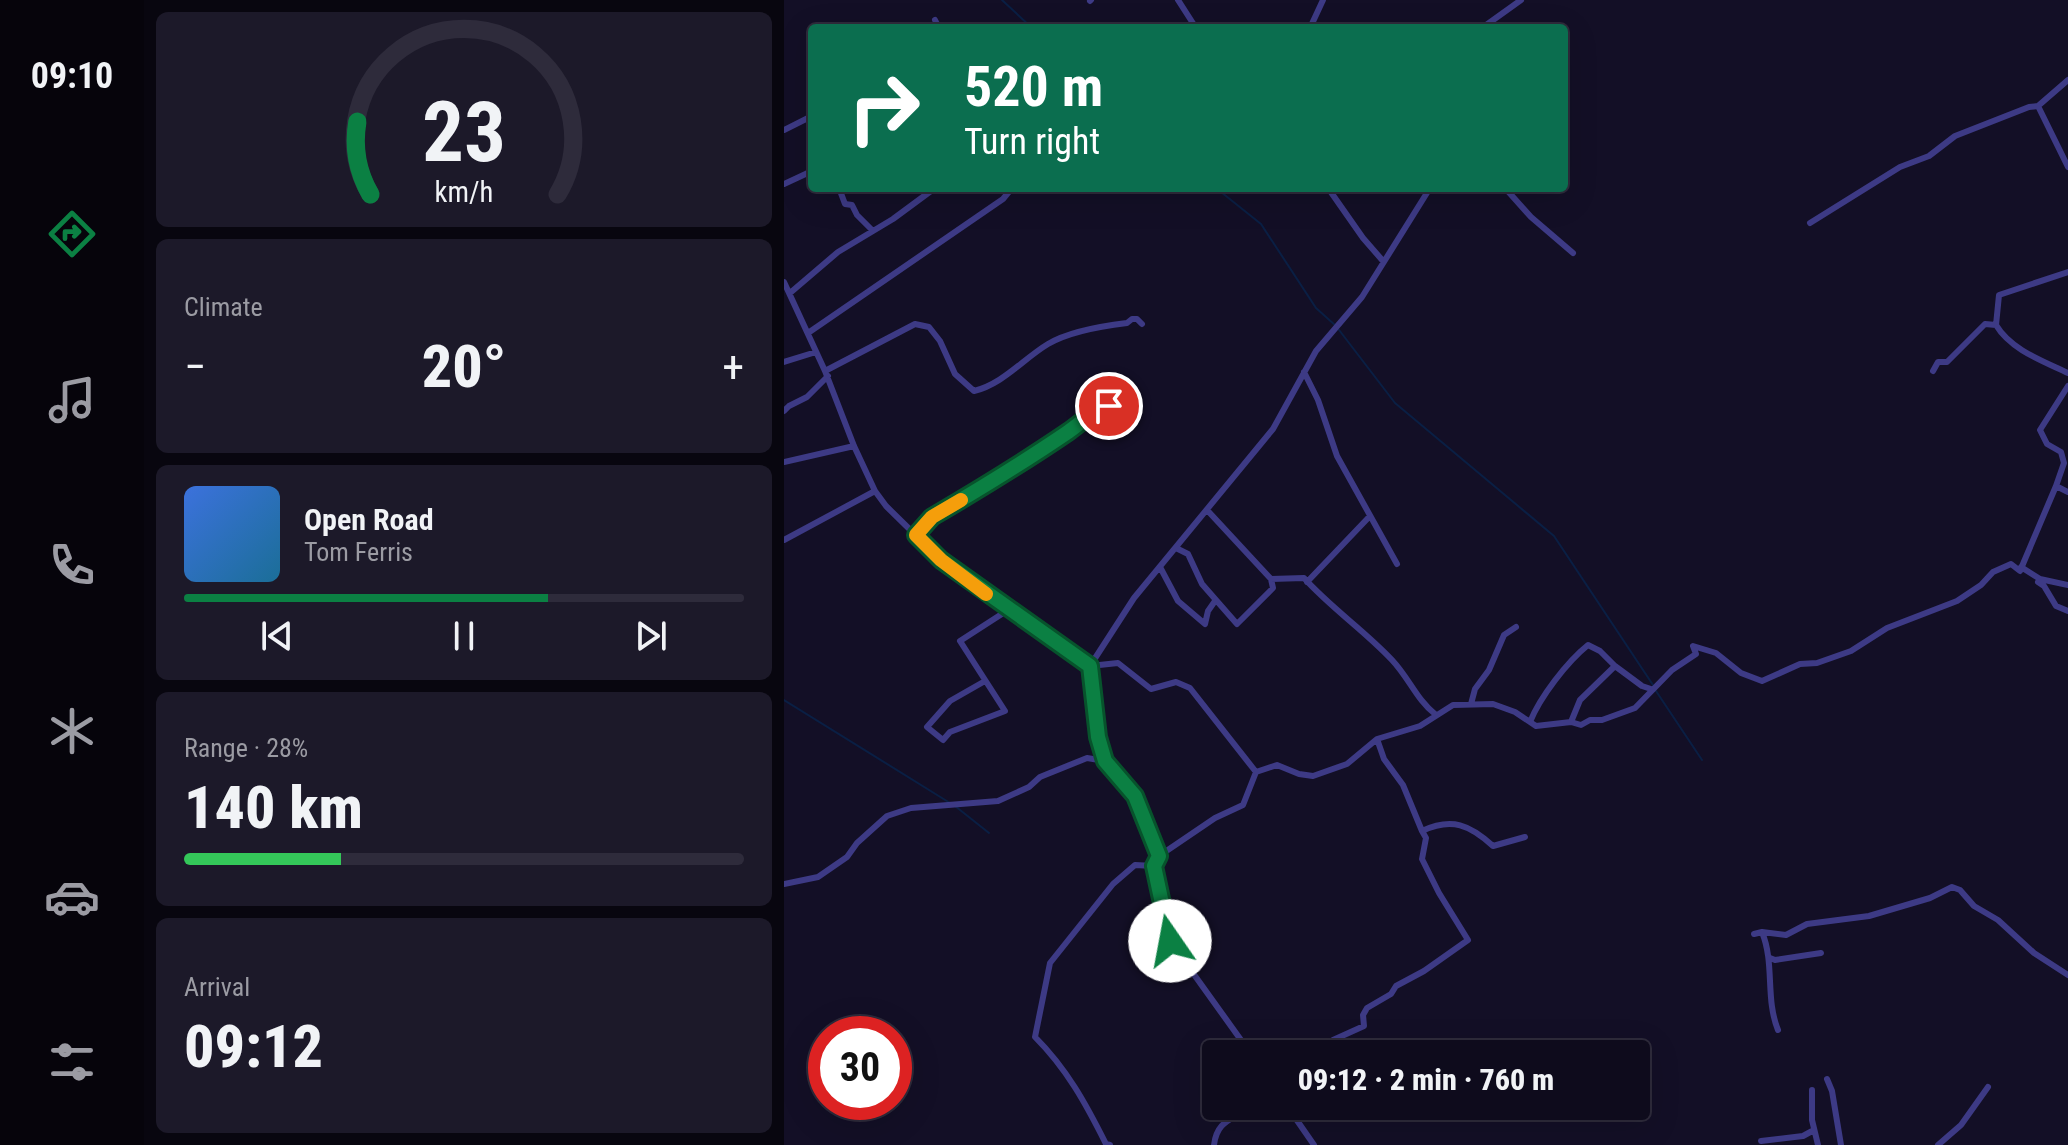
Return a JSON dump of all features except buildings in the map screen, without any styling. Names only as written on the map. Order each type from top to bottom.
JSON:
[{"type":"street","points":[[1178,0],[1193,24]]},
{"type":"street","points":[[1312,24],[1323,0]]},
{"type":"street","points":[[1488,24],[1521,0]]},
{"type":"street","points":[[1187,24],[1188,18]]},
{"type":"street","points":[[935,20],[937,24]]},
{"type":"street","points":[[1810,223],[1900,167],[1929,156],[1955,136],[2016,111],[2038,106],[2068,80]]},
{"type":"street","points":[[2038,106],[2068,167]]},
{"type":"street","points":[[784,130],[808,118]]},
{"type":"street","points":[[784,184],[808,173]]},
{"type":"street","points":[[840,192],[845,204],[852,205],[873,231]]},
{"type":"street","points":[[790,293],[838,252],[929,192]]},
{"type":"street","points":[[808,333],[1003,199],[1009,192]]},
{"type":"street","points":[[1331,192],[1383,261]]},
{"type":"street","points":[[1159,856],[1135,796],[1105,761],[1098,737],[1090,666],[1134,598],[1273,429],[1316,351],[1362,297],[1427,192]]},
{"type":"street","points":[[1509,192],[1531,217],[1573,253]]},
{"type":"street","points":[[2068,272],[1999,295],[1996,325],[2020,349],[2068,373]]},
{"type":"street","points":[[784,282],[875,491],[916,535],[941,560],[1090,666],[1118,663],[1151,689],[1176,682],[1190,688],[1256,772]]},
{"type":"street","points":[[784,411],[807,397],[826,374],[915,324],[929,327],[940,341],[955,374],[974,391],[1004,378],[1048,343],[1080,332],[1127,323],[1132,319],[1142,324]]},
{"type":"street","points":[[1933,371],[1938,362],[1947,362],[1985,324],[1996,325]]},
{"type":"street","points":[[784,362],[816,352]]},
{"type":"street","points":[[1304,372],[1318,400],[1337,456],[1397,564]]},
{"type":"street","points":[[1256,772],[1277,765],[1313,776],[1347,764],[1377,739],[1420,726],[1453,705],[1493,704],[1536,726],[1571,722],[1581,725],[1590,720],[1602,720],[1635,708],[1678,664],[1696,654],[1693,646],[1716,653],[1741,673],[1762,681],[1800,664],[1817,663],[1851,651],[1887,628],[1957,601],[1981,585],[1993,572],[2011,564],[2020,571],[2064,463],[2061,452],[2047,444],[2040,430],[2068,386]]},
{"type":"street","points":[[916,535],[932,517],[1089,418],[1093,411],[1109,406]]},
{"type":"street","points":[[784,462],[854,446]]},
{"type":"street","points":[[2056,486],[2068,492]]},
{"type":"street","points":[[784,540],[875,491]]},
{"type":"street","points":[[1176,548],[1188,554],[1202,584],[1237,624],[1273,588],[1271,579],[1207,510]]},
{"type":"street","points":[[1307,582],[1370,516]]},
{"type":"street","points":[[1160,567],[1178,601],[1205,624],[1208,611],[1215,601]]},
{"type":"street","points":[[2021,567],[2040,579],[2068,585]]},
{"type":"street","points":[[1271,579],[1304,578],[1408,676],[1423,704],[1435,714]]},
{"type":"street","points":[[2040,579],[2038,582],[2056,606],[2068,611]]},
{"type":"street","points":[[985,681],[950,701],[927,727],[943,740],[950,732],[1005,711],[960,641],[1008,610]]},
{"type":"street","points":[[1471,704],[1475,689],[1489,670],[1504,635],[1516,627]]},
{"type":"street","points":[[1530,722],[1538,702],[1574,656],[1588,645],[1600,651],[1642,686],[1651,689]]},
{"type":"street","points":[[1571,722],[1580,700],[1615,666]]},
{"type":"street","points":[[1333,1040],[1364,1026],[1363,1015],[1367,1008],[1468,940],[1422,859],[1426,838],[1403,785],[1384,759],[1377,739]]},
{"type":"street","points":[[784,884],[818,877],[847,857],[857,843],[887,816],[911,808],[998,801],[1029,787],[1040,777],[1087,758],[1105,761]]},
{"type":"street","points":[[1241,1040],[1170,941],[1154,866],[1159,856],[1215,818],[1243,805],[1256,772]]},
{"type":"street","points":[[1422,831],[1435,825],[1452,824],[1474,829],[1493,846],[1525,837]]},
{"type":"street","points":[[1110,1145],[1106,1144],[1083,1097],[1060,1062],[1035,1037],[1039,1006],[1050,963],[1113,884],[1135,865],[1154,866]]},
{"type":"street","points":[[1778,1030],[1770,1009],[1770,958],[1758,933],[1786,935],[1807,924],[1869,916],[1930,898],[1952,887],[1960,890],[1974,906],[1998,920],[2034,953],[2068,975]]},
{"type":"street","points":[[1770,958],[1775,960],[1821,953]]},
{"type":"street","points":[[1827,1079],[1832,1091],[1841,1145]]},
{"type":"street","points":[[1938,1145],[1961,1125],[1988,1087]]},
{"type":"street","points":[[1812,1090],[1818,1145]]},
{"type":"street","points":[[1214,1145],[1216,1131],[1228,1120]]},
{"type":"street","points":[[1297,1120],[1314,1145]]},
{"type":"street","points":[[1761,1141],[1803,1136],[1814,1130]]},
{"type":"waterway","points":[[1002,0],[1028,24]]},
{"type":"waterway","points":[[1221,192],[1261,224],[1316,308],[1336,326],[1395,403],[1554,536],[1653,685]]},
{"type":"waterway","points":[[1656,691],[1702,760]]},
{"type":"waterway","points":[[784,700],[950,803]]},
{"type":"waterway","points":[[955,806],[989,833]]},
{"type":"slow traffic","points":[[961,500],[932,517],[916,535],[941,560],[986,594]]},
{"type":"route","points":[[1109,406],[1093,411],[1089,418],[932,517],[916,535],[941,560],[1090,666],[1098,737],[1105,761],[1135,796],[1159,856],[1154,866],[1170,941]]}]
